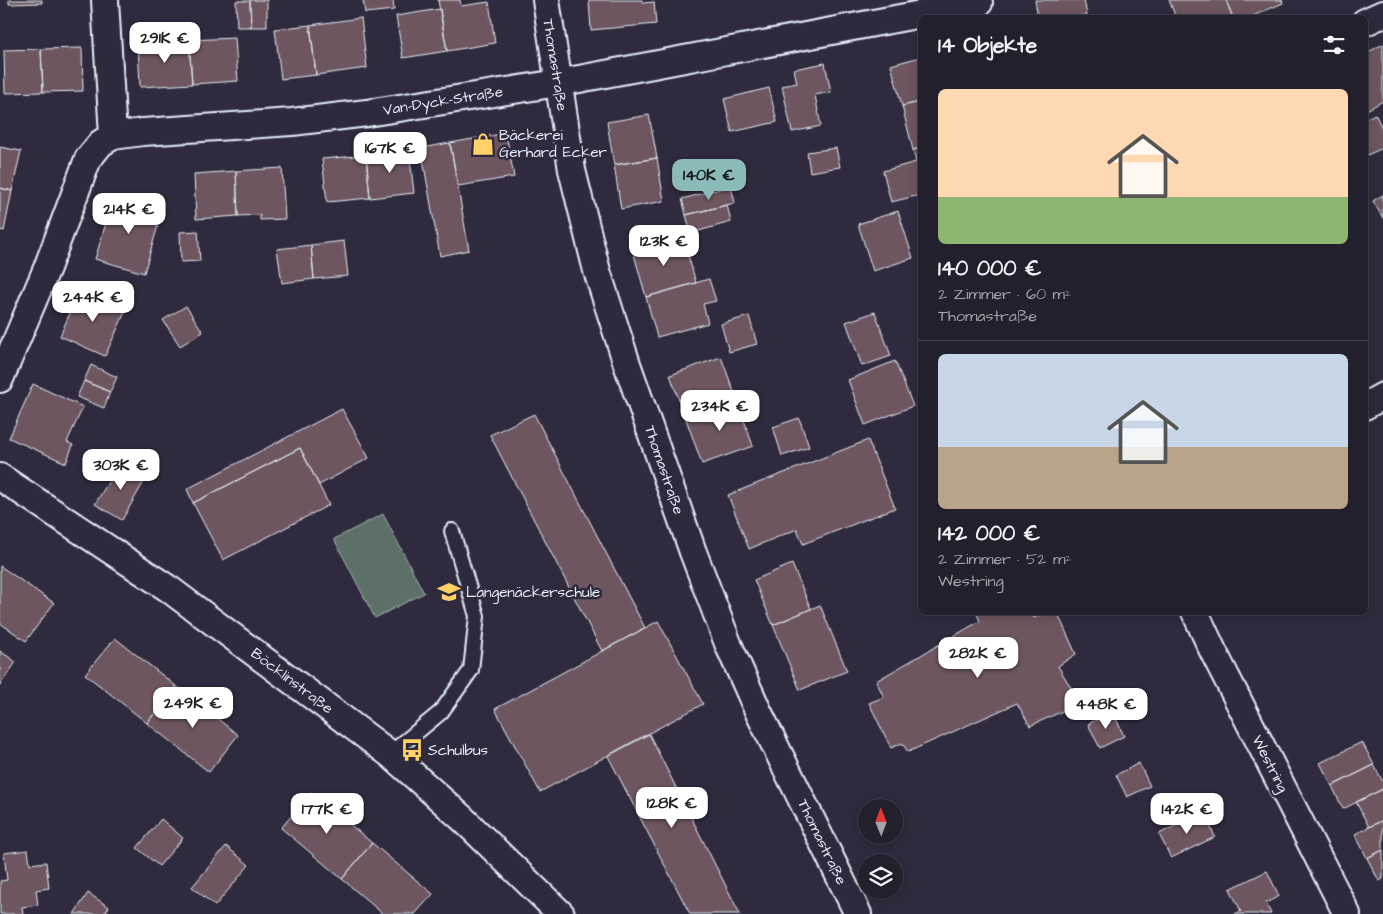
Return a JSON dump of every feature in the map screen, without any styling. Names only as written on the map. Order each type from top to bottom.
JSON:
[{"type":"street","points":[[0,379],[47,268],[88,159],[100,143],[114,136],[105,0]]},
{"type":"street","name":"Thomastraße","points":[[546,0],[572,170],[597,271],[627,364],[693,552],[729,646],[759,713],[858,914]]},
{"type":"street","name":"Van-Dyck-Straße","points":[[936,15],[980,7]]},
{"type":"street","points":[[1368,21],[1383,14]]},
{"type":"street","name":"Van-Dyck-Straße","points":[[114,136],[292,122],[367,113],[558,83],[918,18]]},
{"type":"street","points":[[1368,404],[1383,396]]},
{"type":"street","name":"Böcklinstraße","points":[[0,477],[169,589],[390,754],[463,819],[561,914]]},
{"type":"street","name":"Westring","points":[[1196,615],[1346,914]]},
{"type":"lane","points":[[390,754],[441,712],[471,670],[477,616],[452,531]]},
{"type":"green space","points":[[383,514],[424,593],[375,618],[334,539]]},
{"type":"building","points":[[9,0],[42,0],[42,3],[9,4]]},
{"type":"building","points":[[250,0],[267,0],[267,27],[251,27]]},
{"type":"building","points":[[363,0],[393,0],[394,10],[365,13]]},
{"type":"building","points":[[438,0],[460,0],[461,6],[489,2],[495,43],[447,51]]},
{"type":"building","points":[[589,0],[642,0],[643,3],[654,2],[656,24],[591,30]]},
{"type":"building","points":[[1035,0],[1084,0],[1087,15],[1038,15]]},
{"type":"building","points":[[1169,0],[1226,0],[1232,15],[1175,15]]},
{"type":"building","points":[[1226,0],[1282,0],[1283,3],[1255,15],[1232,15]]},
{"type":"building","points":[[236,1],[250,1],[251,27],[237,27]]},
{"type":"building","points":[[440,9],[447,51],[403,58],[396,16]]},
{"type":"building","points":[[361,18],[367,68],[316,75],[310,25]]},
{"type":"building","points":[[310,25],[316,75],[281,79],[275,29]]},
{"type":"building","points":[[235,38],[238,81],[192,84],[189,40]]},
{"type":"building","points":[[189,40],[192,84],[140,87],[138,44]]},
{"type":"building","points":[[1383,44],[1383,101],[1368,109],[1368,52]]},
{"type":"building","points":[[82,48],[83,91],[43,92],[41,49]]},
{"type":"building","points":[[41,49],[43,92],[5,93],[4,50]]},
{"type":"building","points":[[918,58],[918,102],[902,106],[891,65]]},
{"type":"building","points":[[825,63],[831,92],[815,95],[821,126],[792,132],[782,86],[797,83],[794,69]]},
{"type":"building","points":[[769,88],[777,122],[732,132],[724,99]]},
{"type":"building","points":[[918,102],[918,149],[913,150],[902,106]]},
{"type":"building","points":[[1375,114],[1383,130],[1383,148],[1368,155],[1368,118]]},
{"type":"building","points":[[649,115],[657,158],[614,165],[607,122]]},
{"type":"building","points":[[506,133],[514,177],[458,186],[450,143]]},
{"type":"building","points":[[450,143],[469,250],[440,256],[421,148]]},
{"type":"building","points":[[0,147],[21,151],[12,191],[0,188]]},
{"type":"building","points":[[836,148],[840,167],[810,172],[807,152]]},
{"type":"building","points":[[918,149],[918,195],[891,202],[883,171],[916,162],[913,150]]},
{"type":"building","points":[[409,150],[414,193],[370,198],[366,155]]},
{"type":"building","points":[[366,155],[370,198],[327,202],[322,159]]},
{"type":"building","points":[[657,158],[664,201],[621,209],[614,165]]},
{"type":"building","points":[[282,168],[285,219],[260,220],[260,215],[238,216],[236,171]]},
{"type":"building","points":[[236,171],[238,216],[196,219],[194,174]]},
{"type":"building","points":[[731,186],[735,203],[686,215],[682,199]]},
{"type":"building","points":[[0,188],[12,191],[4,231],[0,230]]},
{"type":"building","points":[[1383,195],[1383,218],[1373,201]]},
{"type":"building","points":[[114,197],[162,212],[144,273],[95,259]]},
{"type":"building","points":[[727,205],[731,222],[691,233],[686,215]]},
{"type":"building","points":[[898,211],[913,258],[873,271],[858,224]]},
{"type":"building","points":[[198,231],[200,261],[181,262],[180,232]]},
{"type":"building","points":[[683,237],[696,283],[646,297],[633,251]]},
{"type":"building","points":[[344,241],[348,276],[314,279],[311,245]]},
{"type":"building","points":[[311,245],[314,279],[282,283],[277,249]]},
{"type":"building","points":[[709,279],[716,301],[703,304],[708,323],[657,337],[646,297]]},
{"type":"building","points":[[80,290],[126,310],[105,356],[60,336]]},
{"type":"building","points":[[186,306],[203,332],[180,346],[163,320]]},
{"type":"building","points":[[875,312],[891,356],[862,366],[846,322]]},
{"type":"building","points":[[749,316],[757,344],[729,352],[721,324]]},
{"type":"building","points":[[721,357],[737,400],[686,419],[670,375]]},
{"type":"building","points":[[895,361],[913,406],[865,425],[848,380]]},
{"type":"building","points":[[91,365],[117,377],[110,392],[84,381]]},
{"type":"building","points":[[84,381],[110,392],[104,408],[77,397]]},
{"type":"building","points":[[33,384],[83,407],[67,442],[73,445],[66,463],[9,438]]},
{"type":"building","points":[[737,400],[753,446],[702,464],[686,419]]},
{"type":"building","points":[[342,409],[369,458],[319,485],[300,448],[193,503],[187,489]]},
{"type":"building","points":[[534,414],[645,628],[602,651],[490,435]]},
{"type":"building","points":[[799,418],[809,447],[782,456],[773,427]]},
{"type":"building","points":[[868,440],[895,508],[803,544],[797,529],[749,549],[728,495]]},
{"type":"building","points":[[300,448],[329,505],[223,560],[193,503]]},
{"type":"building","points":[[120,463],[146,478],[122,520],[95,504]]},
{"type":"building","points":[[792,564],[811,609],[773,625],[754,580]]},
{"type":"building","points":[[0,566],[54,603],[26,641],[0,623]]},
{"type":"building","points":[[820,605],[847,671],[800,690],[773,625]]},
{"type":"building","points":[[977,615],[1033,615],[1034,618],[1042,615],[1058,615],[1076,654],[1058,666],[1080,703],[1030,726],[1017,703],[908,752],[902,743],[891,748],[869,703],[884,697],[876,681],[980,621]]},
{"type":"building","points":[[658,621],[703,704],[540,792],[495,709]]},
{"type":"building","points":[[115,638],[176,686],[147,723],[85,674]]},
{"type":"building","points":[[0,651],[16,662],[0,685]]},
{"type":"building","points":[[176,686],[238,735],[209,772],[147,723]]},
{"type":"building","points":[[1113,712],[1124,736],[1100,748],[1088,724]]},
{"type":"building","points":[[649,734],[740,914],[690,914],[608,756]]},
{"type":"building","points":[[1362,742],[1374,765],[1332,786],[1320,763]]},
{"type":"building","points":[[1139,763],[1150,786],[1127,797],[1116,775]]},
{"type":"building","points":[[1374,765],[1383,782],[1383,789],[1343,809],[1332,786]]},
{"type":"building","points":[[1383,789],[1383,820],[1369,827],[1356,802]]},
{"type":"building","points":[[312,792],[372,843],[342,879],[281,828]]},
{"type":"building","points":[[1204,812],[1215,837],[1171,858],[1159,834]]},
{"type":"building","points":[[161,819],[183,838],[159,866],[137,848]]},
{"type":"building","points":[[1383,820],[1383,850],[1367,858],[1355,834]]},
{"type":"building","points":[[372,843],[433,894],[415,914],[383,914],[342,879]]},
{"type":"building","points":[[226,846],[249,865],[215,906],[192,887]]},
{"type":"building","points":[[28,850],[30,864],[46,862],[49,888],[36,890],[38,905],[22,907],[23,914],[0,914],[0,881],[7,880],[4,853]]},
{"type":"building","points":[[1383,850],[1383,879],[1379,881],[1367,858]]},
{"type":"building","points":[[1267,871],[1279,896],[1266,903],[1271,914],[1235,914],[1241,911],[1230,889]]},
{"type":"building","points":[[88,893],[109,907],[104,914],[74,914]]},
{"type":"place","name":"Bäckerei Gerhard Ecker","points":[[483,144]]},
{"type":"place","name":"Langenäckerschule","points":[[449,592]]},
{"type":"place","name":"Schulbus","points":[[412,750]]}]
